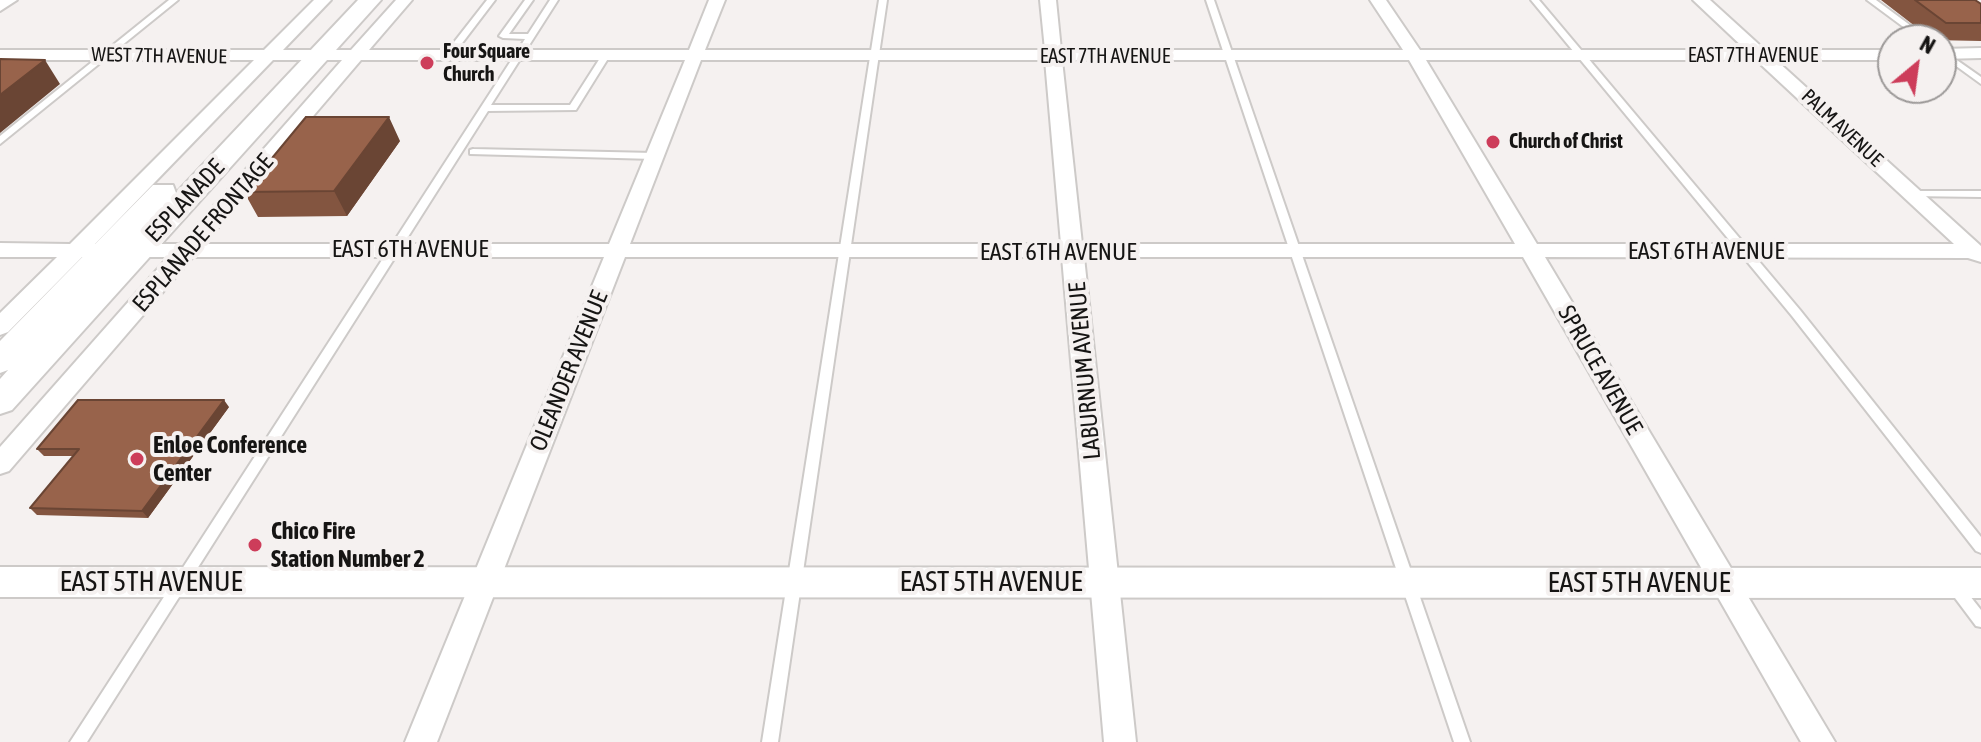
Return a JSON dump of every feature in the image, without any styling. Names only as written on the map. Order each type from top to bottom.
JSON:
[{"type":"main road","name":"ESPLANADE","points":[[0,361],[347,0]]},
{"type":"main road","name":"ESPLANADE","points":[[0,401],[141,249],[292,57],[370,0]]},
{"type":"street","points":[[0,6],[9,0]]},
{"type":"street","points":[[0,327],[76,250],[292,57],[323,0]]},
{"type":"street","name":"ESPLANADE FRONTAGE","points":[[0,464],[404,0]]},
{"type":"street","name":"OLEANDER AVENUE","points":[[421,742],[717,0]]},
{"type":"street","name":"LABURNUM AVENUE","points":[[1048,0],[1120,742]]},
{"type":"street","name":"SPRUCE AVENUE","points":[[1378,0],[1416,57],[1819,742]]},
{"type":"street","name":"PALM AVENUE","points":[[1701,0],[1978,254]]},
{"type":"street","points":[[1957,53],[1981,53]]},
{"type":"street","name":"WEST 7TH AVENUE","points":[[0,55],[292,57]]},
{"type":"street","name":"EAST 7TH AVENUE","points":[[292,57],[1877,55]]},
{"type":"street","name":"EAST 6TH AVENUE","points":[[0,250],[1744,251],[1978,254]]},
{"type":"street","name":"EAST 5TH AVENUE","points":[[0,582],[1966,583]]},
{"type":"lane","points":[[0,141],[174,0]]},
{"type":"lane","points":[[447,57],[491,0]]},
{"type":"lane","points":[[529,0],[503,36],[531,37]]},
{"type":"lane","points":[[78,742],[554,0]]},
{"type":"lane","points":[[770,742],[883,0]]},
{"type":"lane","points":[[1210,0],[1293,252],[1462,742]]},
{"type":"lane","points":[[1535,0],[1744,251],[1981,547]]},
{"type":"lane","points":[[1871,0],[1904,24]]},
{"type":"lane","points":[[485,108],[573,108],[605,57]]},
{"type":"lane","points":[[1957,64],[1979,79]]},
{"type":"lane","points":[[473,152],[654,156]]},
{"type":"lane","points":[[1913,194],[1981,194]]},
{"type":"lane","points":[[1966,583],[1981,621]]},
{"type":"building","points":[[1915,0],[1975,0],[1981,4],[1981,23],[1946,23]]},
{"type":"building","points":[[0,59],[45,60],[0,95]]},
{"type":"building","points":[[306,117],[389,117],[334,191],[244,192]]},
{"type":"building","name":"Enloe Conference Center","points":[[78,400],[224,400],[142,511],[30,508],[79,449],[37,449]]},
{"type":"place","name":"Four Square Church","points":[[427,63]]},
{"type":"place","name":"Church of Christ","points":[[1493,142]]},
{"type":"place","name":"Enloe Conference Center","points":[[137,459]]},
{"type":"place","name":"Chico Fire Station Number 2","points":[[255,545]]}]
